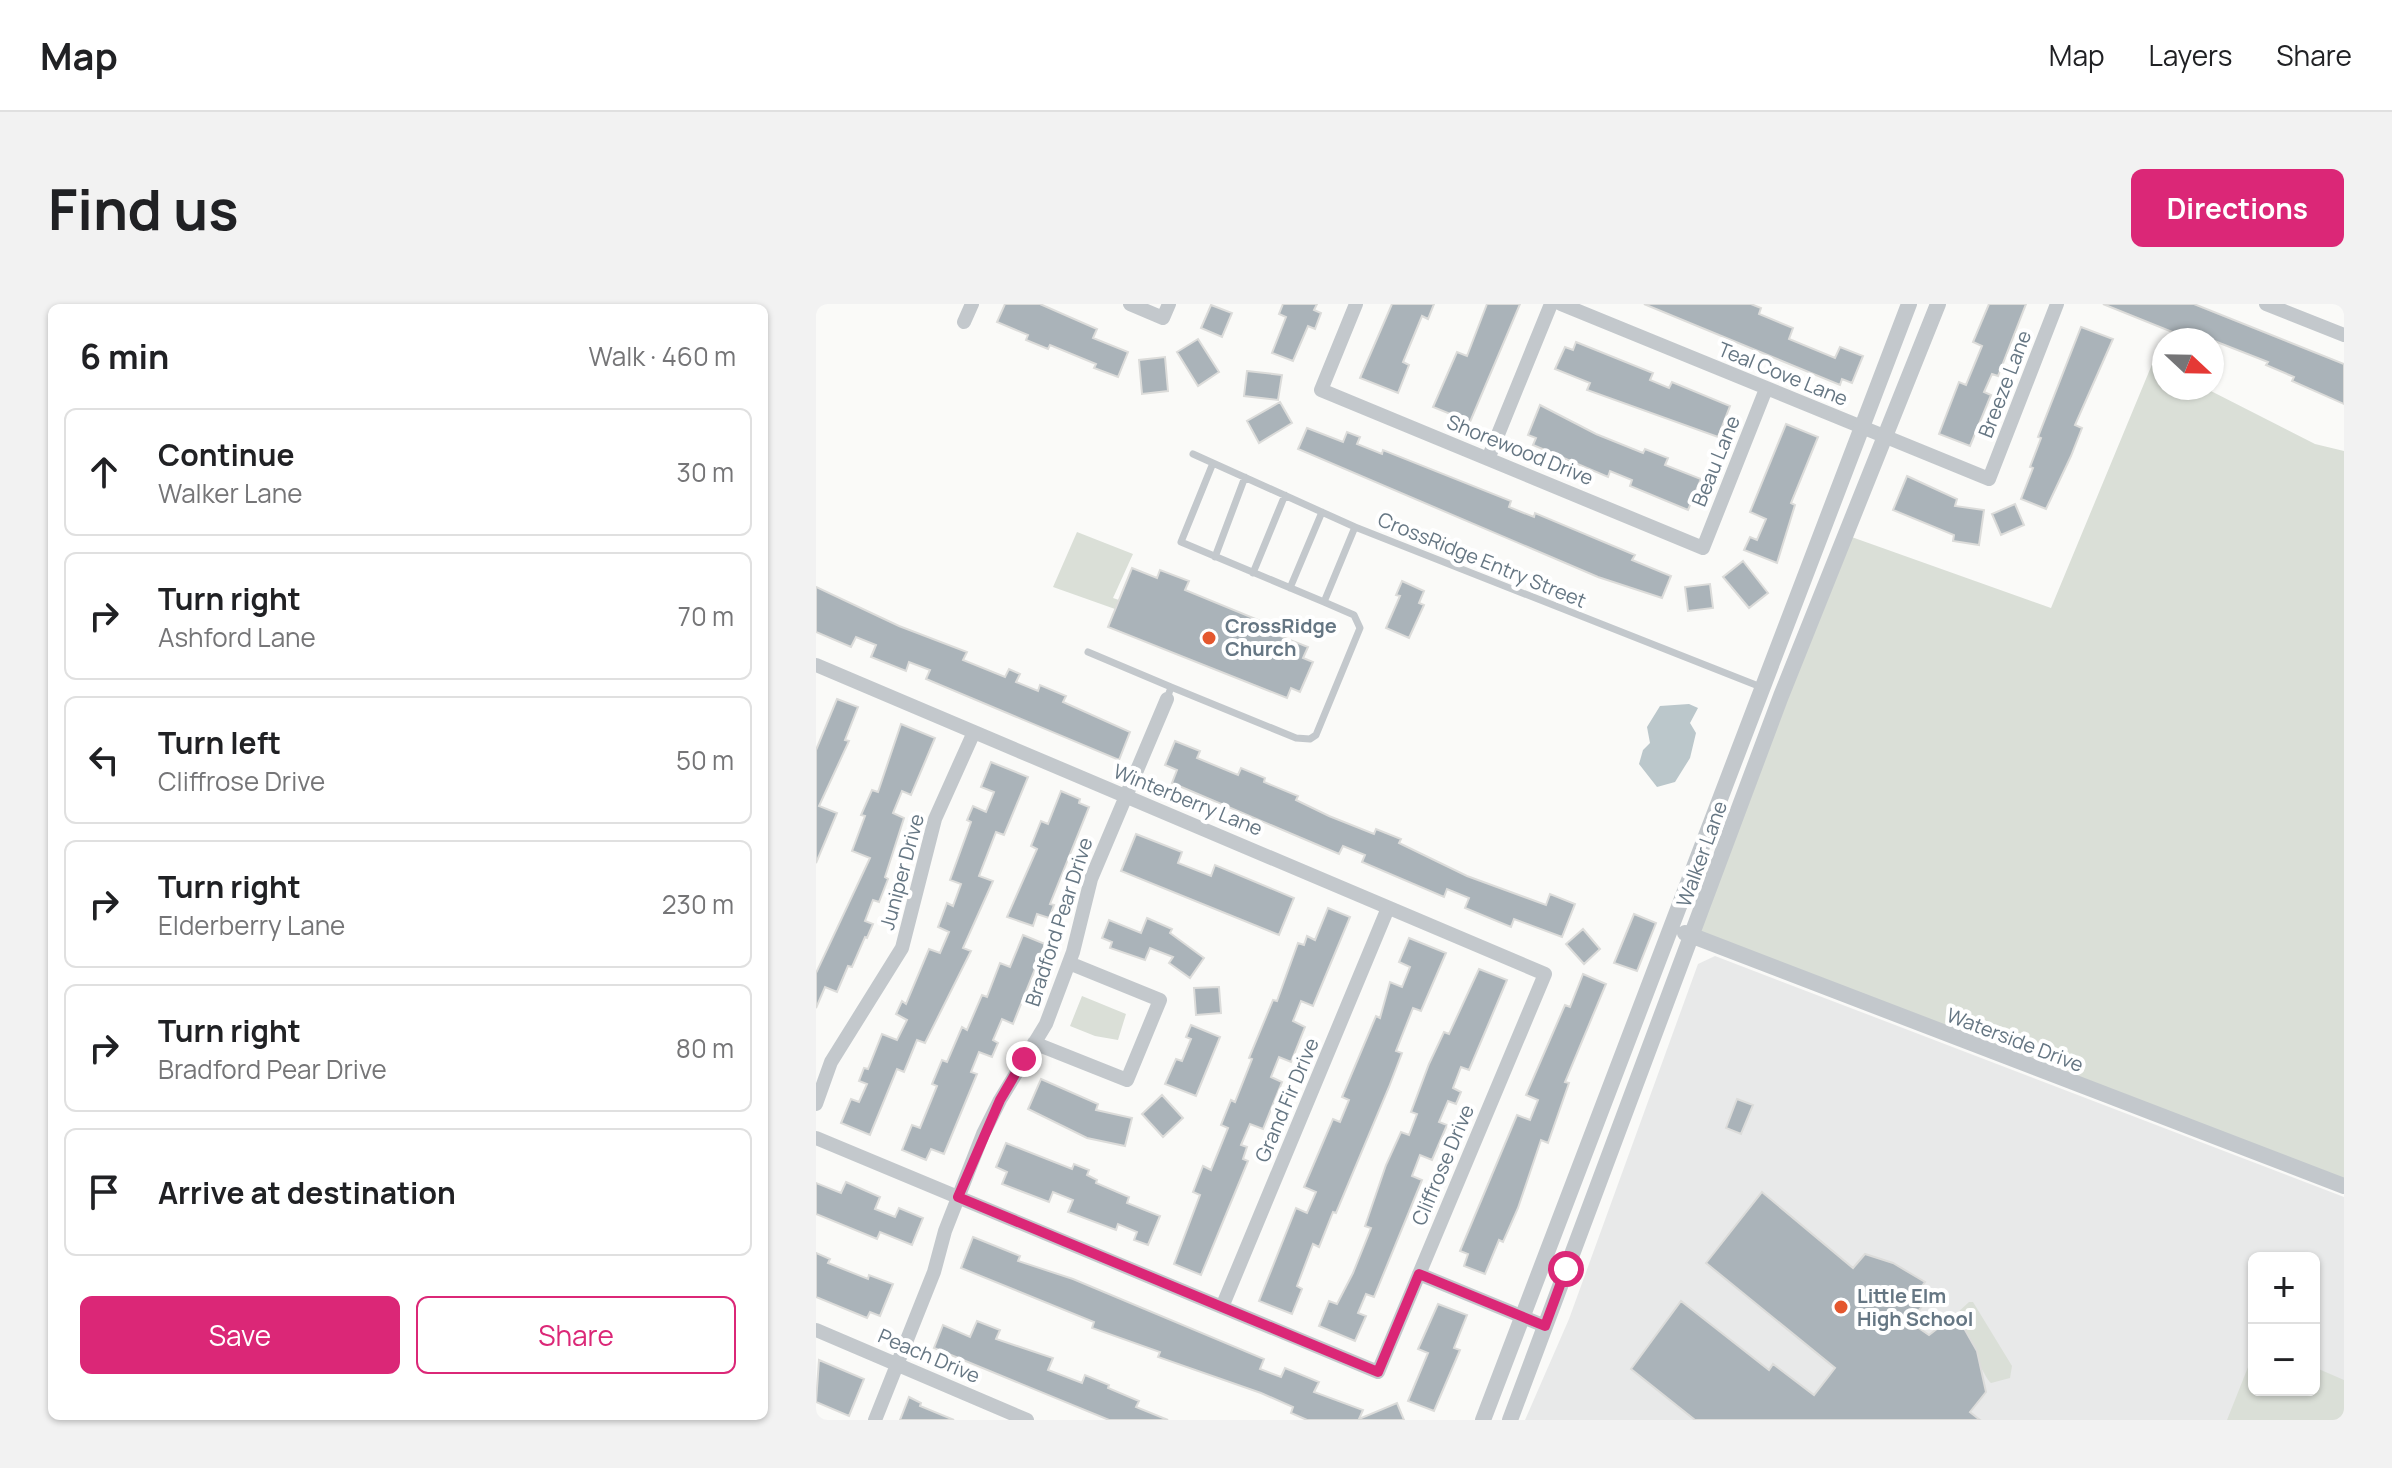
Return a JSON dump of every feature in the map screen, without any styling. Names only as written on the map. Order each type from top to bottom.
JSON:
[{"type":"street","points":[[964,322],[972,304]]},
{"type":"street","points":[[1130,304],[1166,311]]},
{"type":"street","name":"Shorewood Drive","points":[[1356,304],[1321,390],[1703,548]]},
{"type":"street","points":[[1488,459],[1551,304]]},
{"type":"street","name":"Teal Cove Lane","points":[[1561,304],[1989,479]]},
{"type":"street","name":"Walker Lane","points":[[1483,1420],[1673,928],[1761,687],[1874,433],[1938,304]]},
{"type":"street","name":"Breeze Lane","points":[[1989,479],[2057,304]]},
{"type":"street","points":[[2266,304],[2344,335]]},
{"type":"street","name":"Walker Lane","points":[[1510,1420],[1781,696],[1846,535],[1907,309]]},
{"type":"street","name":"Beau Lane","points":[[1703,548],[1766,389]]},
{"type":"street","name":"Winterberry Lane","points":[[816,665],[1545,974]]},
{"type":"street","points":[[1761,687],[1781,696]]},
{"type":"street","name":"Bradford Pear Drive","points":[[875,1420],[934,1272],[958,1197],[1000,1100],[1046,1024],[1069,963],[1091,879],[1169,693]]},
{"type":"street","name":"Juniper Drive","points":[[816,1104],[831,1062],[902,948],[935,819],[974,732]]},
{"type":"street","name":"Grand Fir Drive","points":[[1222,1307],[1388,908]]},
{"type":"street","name":"Waterside Drive","points":[[1673,928],[2344,1186]]},
{"type":"street","points":[[1034,1043],[1127,1080],[1160,1000],[1069,963]]},
{"type":"street","name":"Cliffrose Drive","points":[[1222,1307],[1378,1372],[1545,974]]},
{"type":"street","points":[[816,1138],[1222,1307]]},
{"type":"street","points":[[1419,1274],[1545,1326]]},
{"type":"street","name":"Peach Drive","points":[[816,1330],[1027,1420]]},
{"type":"lane","points":[[1193,454],[1355,527]]},
{"type":"lane","points":[[1088,652],[1169,693],[1296,738],[1310,739],[1316,735],[1360,628],[1354,615],[1181,542],[1213,463]]},
{"type":"lane","points":[[1215,557],[1245,477]]},
{"type":"lane","points":[[1253,573],[1285,495]]},
{"type":"lane","points":[[1290,588],[1322,512]]},
{"type":"lane","name":"CrossRidge Entry Street","points":[[1324,602],[1355,527],[1761,687]]},
{"type":"shaded area","points":[[2152,364],[2152,400],[2224,398],[2315,444],[2344,451],[2344,1184],[1692,936],[1846,535],[2051,608]]},
{"type":"shaded area","points":[[1077,532],[1133,554],[1113,598],[1119,600],[1115,609],[1053,587]]},
{"type":"shaded area","points":[[1689,704],[1698,708],[1690,723],[1696,733],[1690,758],[1675,782],[1657,787],[1639,764],[1643,750],[1650,743],[1647,727],[1660,706]]},
{"type":"shaded area","points":[[1715,956],[2344,1197],[2344,1420],[1525,1420],[1569,1319],[1698,964]]},
{"type":"shaded area","points":[[1082,996],[1126,1014],[1118,1040],[1095,1036],[1070,1026]]},
{"type":"shaded area","points":[[1973,1302],[2012,1366],[2010,1378],[1991,1383],[1984,1372],[1956,1314]]},
{"type":"shaded area","points":[[2248,1367],[2248,1396],[2320,1396],[2320,1370],[2344,1380],[2344,1420],[2227,1420]]},
{"type":"building","points":[[1005,304],[1040,304],[1097,329],[1093,338],[1128,352],[1118,377],[1050,345],[1048,349],[1026,340],[1028,335],[997,322]]},
{"type":"building","points":[[1283,304],[1317,304],[1314,310],[1321,313],[1315,329],[1308,326],[1293,361],[1272,353],[1286,317],[1279,314]]},
{"type":"building","points":[[1392,304],[1434,304],[1428,319],[1422,316],[1403,362],[1409,365],[1398,393],[1360,378]]},
{"type":"building","points":[[1487,304],[1520,304],[1470,422],[1433,407],[1457,352],[1467,356]]},
{"type":"building","points":[[1644,304],[1751,304],[1761,308],[1759,314],[1793,328],[1789,339],[1835,358],[1840,347],[1863,356],[1852,383],[1842,379],[1840,385]]},
{"type":"building","points":[[1989,304],[2026,304],[1998,376],[1992,374],[1984,392],[1991,395],[1970,446],[1939,434],[1959,382],[1966,385],[1982,346],[1973,342]]},
{"type":"building","points":[[2103,304],[2194,304],[2344,364],[2344,404],[2292,381],[2294,377],[2266,365],[2268,362],[2224,345],[2224,328],[2162,328]]},
{"type":"building","points":[[1211,305],[1232,313],[1222,337],[1201,328]]},
{"type":"building","points":[[2081,327],[2113,339],[2075,425],[2082,428],[2071,456],[2046,509],[2021,499],[2033,468],[2030,467],[2041,438],[2038,437]]},
{"type":"building","points":[[1198,339],[1219,372],[1198,386],[1177,352]]},
{"type":"building","points":[[1576,342],[1653,373],[1650,380],[1669,388],[1672,382],[1730,406],[1718,437],[1587,390],[1590,383],[1555,369],[1565,347],[1573,350]]},
{"type":"building","points":[[1165,357],[1168,391],[1142,394],[1139,360]]},
{"type":"building","points":[[1247,371],[1282,375],[1278,400],[1244,396]]},
{"type":"building","points":[[1280,402],[1292,423],[1259,443],[1247,421]]},
{"type":"building","points":[[1540,405],[1596,434],[1643,453],[1645,449],[1668,458],[1665,465],[1701,479],[1688,510],[1630,486],[1632,480],[1610,471],[1608,477],[1533,445],[1536,438],[1528,435]]},
{"type":"building","points":[[1786,424],[1818,437],[1791,503],[1795,505],[1777,563],[1744,550],[1750,537],[1757,540],[1766,519],[1750,512]]},
{"type":"building","points":[[1307,428],[1343,442],[1347,432],[1360,437],[1357,444],[1382,454],[1383,450],[1511,501],[1509,507],[1534,517],[1535,513],[1635,555],[1632,560],[1671,576],[1662,598],[1598,577],[1298,449]]},
{"type":"building","points":[[1907,476],[1957,499],[1955,506],[1984,510],[1979,545],[1953,541],[1954,535],[1893,510]]},
{"type":"building","points":[[2015,504],[2024,525],[2001,535],[1992,514]]},
{"type":"building","points":[[1743,561],[1768,593],[1749,608],[1723,577]]},
{"type":"building","name":"CrossRidge Church","points":[[1132,568],[1157,578],[1160,570],[1189,581],[1185,590],[1263,622],[1260,628],[1308,647],[1303,658],[1313,662],[1300,692],[1291,688],[1287,698],[1108,627]]},
{"type":"building","points":[[1402,581],[1424,591],[1419,603],[1424,605],[1409,638],[1386,628],[1400,596],[1396,595]]},
{"type":"building","points":[[1710,584],[1713,608],[1688,611],[1685,587]]},
{"type":"building","points":[[816,587],[899,626],[967,652],[963,660],[1005,677],[1009,669],[1020,674],[1016,682],[1038,691],[1040,685],[1066,696],[1063,702],[1130,732],[1119,760],[926,679],[930,670],[909,662],[906,671],[871,657],[876,645],[856,637],[851,647],[816,632]]},
{"type":"building","points":[[837,699],[858,707],[845,740],[849,741],[819,806],[837,813],[816,863],[816,750]]},
{"type":"building","points":[[901,724],[935,738],[911,795],[902,791],[893,813],[904,818],[885,877],[888,879],[879,902],[873,900],[865,921],[873,924],[867,938],[852,967],[848,966],[837,992],[825,987],[816,1008],[816,973],[870,858],[852,851],[865,816],[861,815],[872,790],[878,792]]},
{"type":"building","points":[[1175,741],[1200,751],[1197,758],[1238,775],[1241,768],[1265,778],[1264,782],[1298,796],[1296,800],[1374,834],[1376,829],[1401,839],[1399,843],[1467,876],[1546,905],[1550,894],[1575,904],[1562,937],[1514,919],[1511,927],[1465,908],[1469,898],[1447,889],[1444,897],[1362,862],[1365,855],[1343,846],[1339,854],[1172,783],[1177,770],[1165,765]]},
{"type":"building","points":[[991,762],[1028,777],[1004,835],[996,832],[979,876],[993,881],[963,948],[971,951],[925,1043],[917,1040],[904,1072],[897,1069],[870,1135],[841,1123],[851,1099],[859,1102],[867,1084],[859,1081],[864,1068],[868,1069],[882,1034],[897,1040],[907,1020],[896,1014],[902,1001],[906,1004],[929,949],[940,953],[949,932],[938,927],[947,903],[953,906],[961,884],[950,880],[971,822],[967,820],[973,806],[986,812],[994,792],[981,787]]},
{"type":"building","points":[[1061,791],[1080,799],[1079,803],[1089,807],[1050,904],[1054,905],[1049,918],[1037,914],[1033,926],[1007,917],[1037,849],[1031,846],[1041,821],[1048,824]]},
{"type":"building","points":[[1136,834],[1182,852],[1178,863],[1211,876],[1215,865],[1294,898],[1279,935],[1121,871]]},
{"type":"building","points":[[1328,908],[1350,917],[1313,1006],[1301,1001],[1293,1021],[1305,1027],[1291,1062],[1279,1057],[1271,1077],[1282,1082],[1263,1129],[1250,1124],[1241,1145],[1247,1147],[1243,1159],[1248,1161],[1201,1275],[1174,1264],[1200,1195],[1193,1192],[1203,1166],[1211,1170],[1228,1128],[1221,1125],[1231,1100],[1235,1102],[1252,1059],[1249,1058],[1273,1000],[1277,1001],[1298,943],[1304,945],[1307,936],[1315,940]]},
{"type":"building","points":[[1634,914],[1656,923],[1637,971],[1614,963]]},
{"type":"building","points":[[1147,918],[1172,929],[1170,933],[1204,958],[1190,978],[1169,963],[1173,957],[1150,948],[1145,960],[1110,948],[1112,942],[1102,938],[1109,920],[1141,933]]},
{"type":"building","points":[[1583,929],[1600,949],[1584,964],[1566,944]]},
{"type":"building","points":[[1023,935],[1045,944],[1013,1024],[1002,1019],[993,1040],[998,1043],[992,1057],[979,1052],[971,1072],[977,1074],[944,1154],[931,1149],[926,1160],[902,1150],[912,1125],[920,1128],[937,1086],[932,1084],[942,1060],[947,1062],[962,1027],[967,1030],[982,995],[987,997],[1000,963],[1010,967]]},
{"type":"building","points":[[1409,938],[1446,953],[1421,1011],[1413,1008],[1396,1051],[1402,1053],[1389,1087],[1336,1213],[1333,1212],[1319,1247],[1313,1244],[1297,1286],[1302,1289],[1292,1314],[1259,1301],[1296,1208],[1307,1213],[1316,1192],[1304,1187],[1333,1119],[1340,1122],[1349,1100],[1342,1097],[1376,1016],[1380,1018],[1390,982],[1402,987],[1410,967],[1399,962]]},
{"type":"building","points":[[1479,969],[1507,980],[1469,1070],[1461,1067],[1453,1088],[1461,1092],[1456,1104],[1448,1101],[1439,1122],[1447,1125],[1432,1160],[1420,1155],[1412,1176],[1422,1180],[1374,1297],[1366,1294],[1358,1313],[1366,1316],[1355,1341],[1319,1326],[1329,1301],[1337,1304],[1353,1273],[1371,1228],[1365,1226],[1386,1165],[1401,1132],[1409,1135],[1417,1114],[1411,1112],[1429,1064],[1444,1032],[1449,1034]]},
{"type":"building","points":[[1583,974],[1606,984],[1565,1082],[1569,1083],[1548,1143],[1541,1140],[1518,1208],[1503,1242],[1499,1240],[1485,1274],[1464,1266],[1468,1254],[1460,1251],[1517,1115],[1530,1120],[1538,1100],[1526,1095],[1565,1005],[1570,1007]]},
{"type":"building","points":[[1219,987],[1221,1013],[1196,1015],[1194,988]]},
{"type":"building","points":[[1191,1025],[1220,1037],[1196,1096],[1165,1084],[1176,1059],[1182,1061],[1191,1039],[1186,1037]]},
{"type":"building","points":[[1041,1079],[1098,1104],[1096,1110],[1132,1118],[1125,1146],[1087,1138],[1028,1109]]},
{"type":"building","points":[[1162,1095],[1183,1118],[1163,1137],[1142,1114]]},
{"type":"building","points":[[1737,1099],[1753,1105],[1741,1134],[1726,1128]]},
{"type":"building","points":[[1006,1143],[1072,1169],[1074,1164],[1089,1170],[1087,1175],[1097,1180],[1096,1183],[1129,1197],[1127,1203],[1160,1216],[1148,1245],[1134,1240],[1137,1232],[1118,1224],[1116,1230],[1068,1212],[1073,1200],[1053,1192],[1049,1202],[1002,1184],[1007,1172],[996,1167]]},
{"type":"building","points":[[846,1182],[880,1197],[875,1209],[895,1217],[899,1208],[923,1218],[912,1245],[880,1232],[877,1239],[816,1214],[816,1183],[841,1193]]},
{"type":"building","name":"Little Elm High School","points":[[1762,1192],[1853,1268],[1865,1254],[1893,1263],[1925,1282],[1916,1294],[1926,1301],[1910,1322],[1929,1335],[1956,1314],[1977,1351],[1986,1392],[1970,1412],[1980,1420],[1695,1420],[1631,1369],[1681,1301],[1769,1370],[1773,1364],[1814,1395],[1835,1368],[1706,1263]]},
{"type":"building","points":[[973,1237],[1020,1256],[1018,1261],[1073,1279],[1264,1359],[1260,1369],[1281,1377],[1285,1368],[1319,1382],[1314,1392],[1363,1410],[1359,1419],[1397,1403],[1404,1420],[1307,1420],[1291,1413],[1293,1407],[1261,1393],[1158,1357],[1160,1352],[1092,1328],[1094,1322],[961,1268]]},
{"type":"building","points":[[816,1253],[830,1259],[828,1263],[868,1279],[869,1275],[893,1284],[880,1316],[870,1312],[867,1318],[816,1297]]},
{"type":"building","points":[[1438,1304],[1467,1315],[1454,1348],[1460,1350],[1434,1411],[1408,1401],[1428,1353],[1418,1349]]},
{"type":"building","points":[[977,1321],[1000,1330],[996,1339],[1053,1358],[1048,1370],[1082,1383],[1085,1375],[1109,1385],[1108,1388],[1139,1401],[1136,1407],[1168,1420],[1109,1420],[934,1348],[943,1325],[970,1337]]},
{"type":"building","points":[[819,1360],[864,1379],[849,1416],[816,1402]]},
{"type":"building","points":[[909,1397],[921,1403],[920,1406],[954,1420],[900,1420]]},
{"type":"place","name":"CrossRidge Church","points":[[1209,638]]},
{"type":"place","name":"Little Elm High School","points":[[1841,1307]]},
{"type":"route","points":[[1024,1059],[983,1134],[958,1197],[1378,1372],[1419,1274],[1545,1326],[1566,1269]]}]
